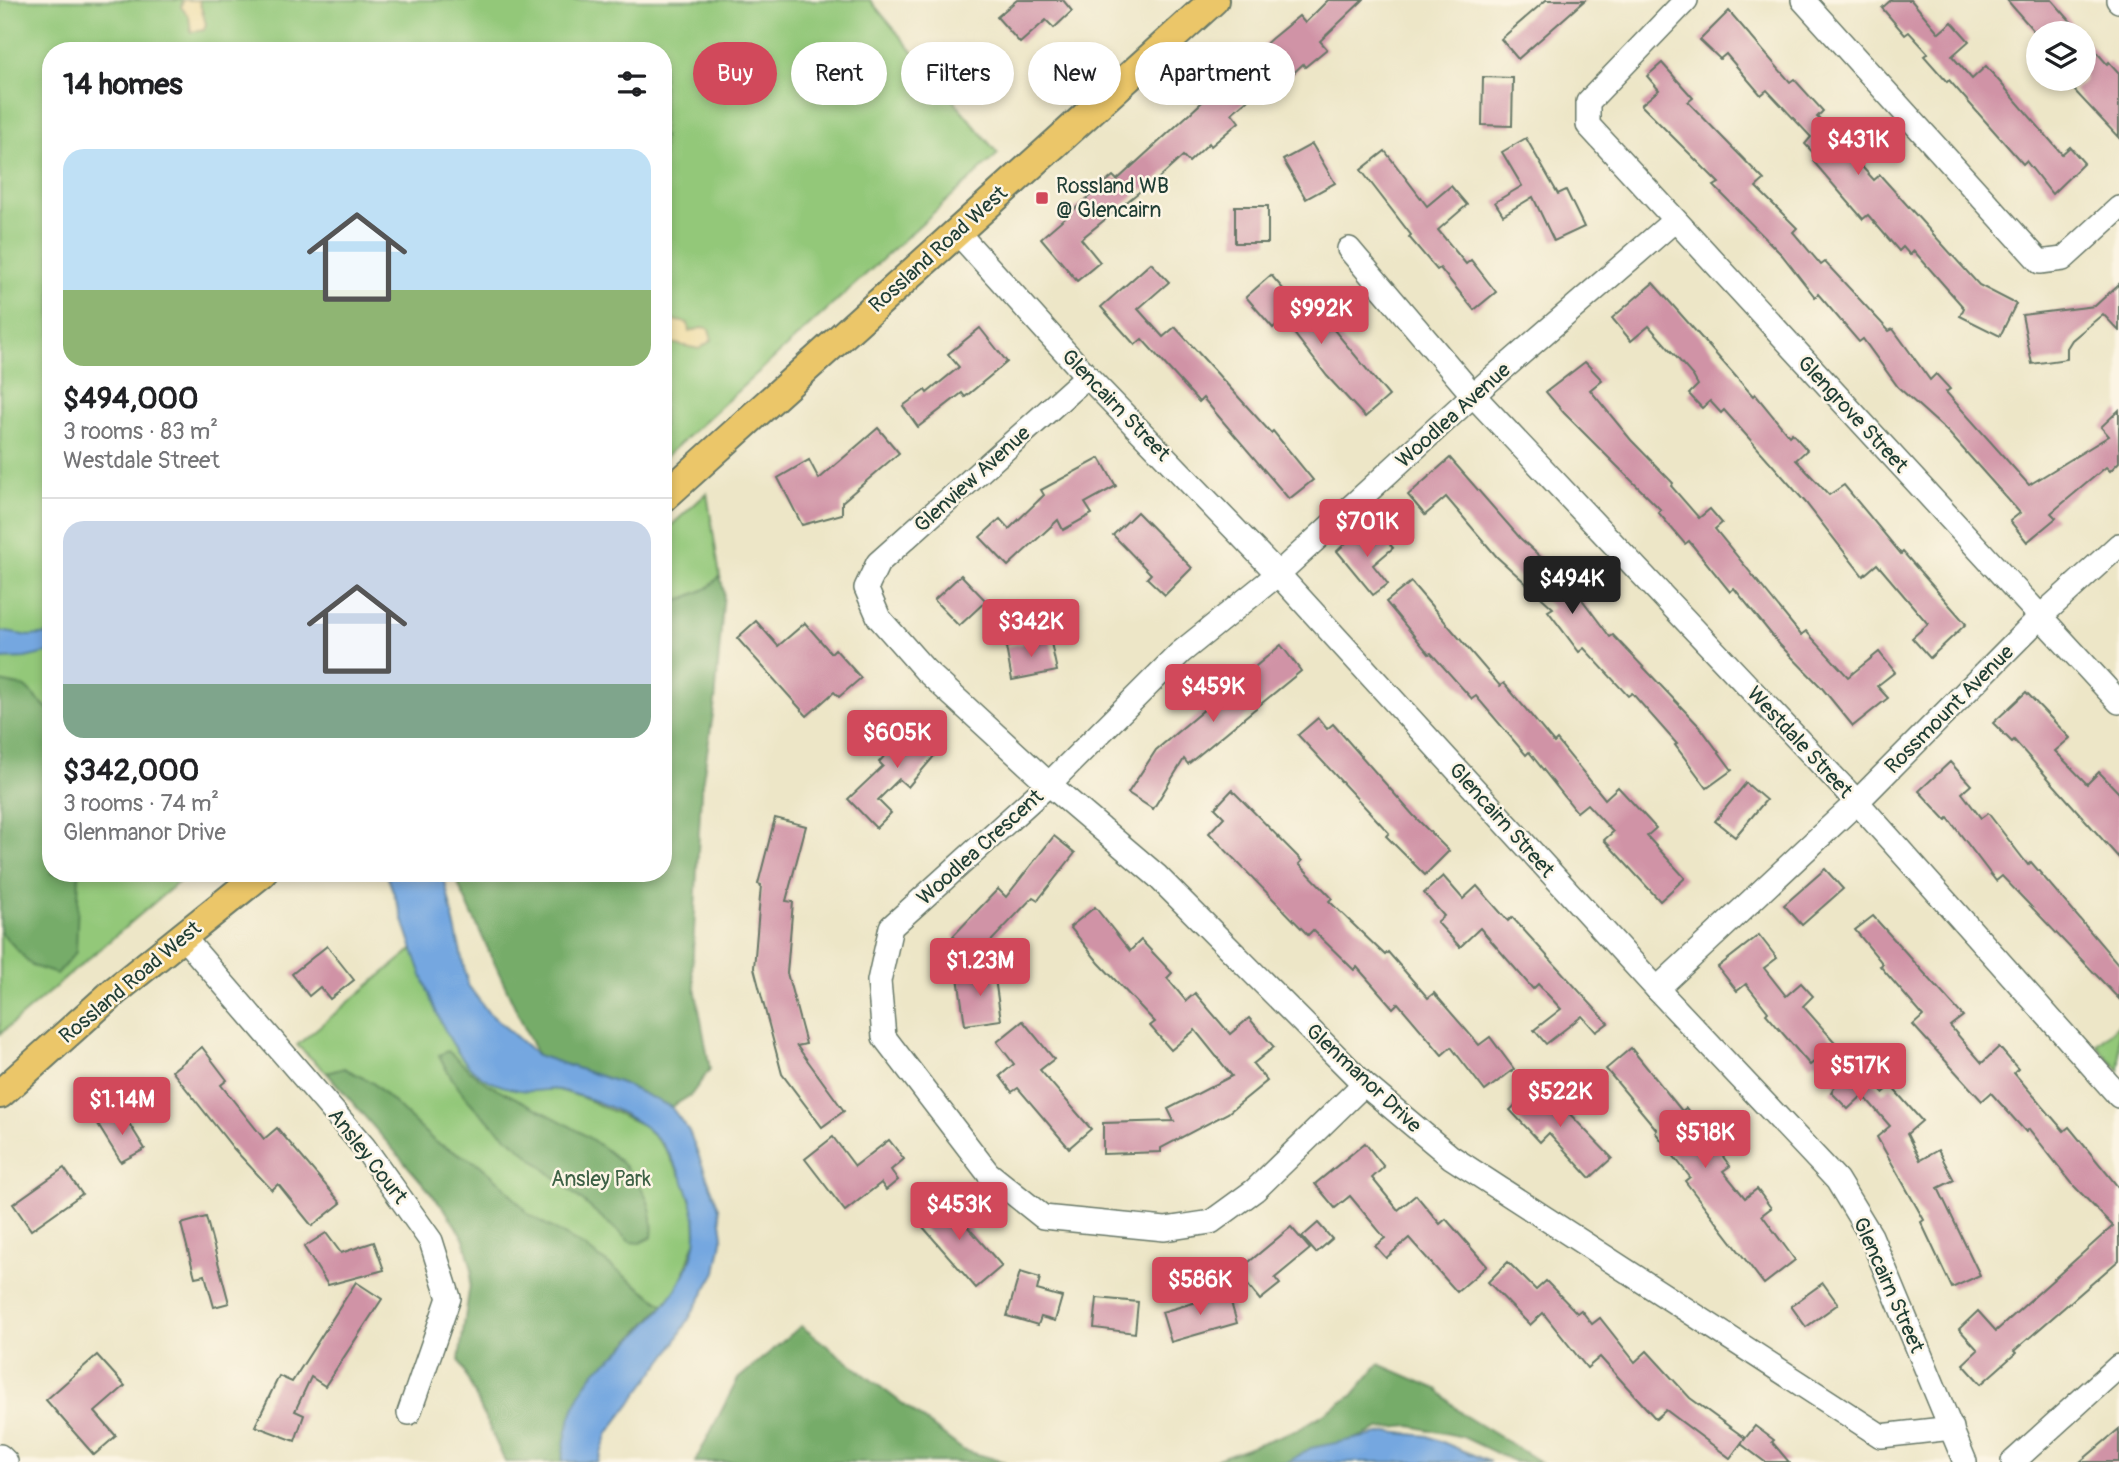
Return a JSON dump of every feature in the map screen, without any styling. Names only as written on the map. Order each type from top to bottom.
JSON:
[{"type":"main road","name":"Rossland Road West","points":[[672,490],[1214,0]]},
{"type":"main road","name":"Rossland Road West","points":[[0,1094],[115,991],[251,882]]},
{"type":"street","name":"Glengrove Street","points":[[1686,0],[1588,102],[1588,125],[2119,702]]},
{"type":"street","points":[[1803,0],[2040,262],[2063,259],[2119,208]]},
{"type":"street","name":"Woodlea Avenue","points":[[1049,784],[1180,653],[1278,574],[1473,395],[1675,220]]},
{"type":"street","name":"Glencairn Street","points":[[957,232],[1087,376],[1278,574],[1657,989],[1837,1180],[1871,1236],[1965,1462]]},
{"type":"street","name":"Westdale Street","points":[[1349,249],[1473,395],[1857,802],[2119,1096]]},
{"type":"street","name":"Glenview Avenue","points":[[866,588],[878,563],[1087,376]]},
{"type":"street","name":"Rossmount Avenue","points":[[1657,989],[1857,802],[2040,617],[2119,545]]},
{"type":"street","name":"Glenmanor Drive","points":[[866,588],[880,618],[925,670],[1049,784],[1157,876],[1364,1084],[1451,1157],[1881,1436],[1952,1428]]},
{"type":"street","name":"Woodlea Crescent","points":[[1049,784],[891,928],[879,981],[884,1037],[988,1173],[1043,1217],[1165,1229],[1210,1222],[1255,1190],[1364,1084]]},
{"type":"street","name":"Ansley Court","points":[[183,937],[364,1147],[431,1241],[449,1298],[409,1413]]},
{"type":"street","points":[[2013,1462],[2119,1366]]},
{"type":"street","points":[[0,1457],[6,1462]]},
{"type":"green space","points":[[0,0],[870,0],[905,42],[901,42],[901,105],[957,105],[998,154],[672,451],[672,42],[42,42],[42,882],[178,882],[0,1034]]},
{"type":"green space","points":[[707,493],[720,576],[709,587],[672,605],[672,525]]},
{"type":"green space","points":[[720,576],[724,592],[715,702],[701,791],[692,971],[710,1069],[691,1095],[671,1107],[621,1083],[537,1055],[457,882],[672,882],[672,604],[708,588]]},
{"type":"green space","points":[[0,682],[25,687],[42,703],[42,882],[79,882],[76,952],[57,974],[32,966],[0,931]]},
{"type":"green space","name":"Ansley Park","points":[[414,948],[456,1050],[478,1074],[530,1091],[555,1089],[581,1097],[645,1126],[665,1149],[684,1181],[695,1214],[696,1239],[679,1286],[664,1305],[586,1248],[528,1214],[503,1185],[479,1164],[435,1142],[373,1083],[344,1068],[327,1073],[297,1045]]},
{"type":"green space","points":[[2119,1024],[2119,1071],[2096,1045]]},
{"type":"green space","points":[[448,1051],[485,1082],[566,1124],[619,1160],[638,1182],[650,1208],[652,1237],[640,1243],[630,1242],[491,1123],[447,1071],[439,1055]]},
{"type":"green space","points":[[344,1068],[373,1083],[435,1142],[479,1164],[503,1185],[528,1214],[586,1248],[664,1305],[616,1355],[595,1372],[562,1462],[505,1462],[459,1360],[472,1270],[464,1239],[444,1208],[327,1073]]},
{"type":"green space","points":[[801,1326],[963,1450],[1005,1462],[695,1462],[738,1379]]},
{"type":"green space","points":[[1379,1364],[1437,1389],[1462,1414],[1540,1462],[1515,1462],[1463,1437],[1411,1426],[1379,1429],[1299,1462],[1209,1462],[1299,1429],[1352,1396]]},
{"type":"sand","points":[[183,0],[199,0],[206,24],[204,30],[191,32],[189,17],[181,7]]},
{"type":"sand","points":[[672,320],[688,323],[689,332],[704,327],[709,329],[712,340],[699,349],[672,343]]},
{"type":"water","points":[[0,631],[29,636],[42,635],[42,654],[0,659]]},
{"type":"water","points":[[390,882],[445,882],[468,985],[488,1012],[537,1055],[621,1083],[671,1107],[689,1131],[719,1208],[723,1236],[716,1272],[672,1348],[608,1433],[598,1462],[562,1462],[572,1415],[581,1392],[594,1373],[656,1315],[687,1270],[696,1236],[687,1191],[681,1175],[663,1146],[653,1134],[633,1119],[602,1104],[559,1090],[526,1091],[497,1084],[478,1074],[462,1058],[435,1009]]},
{"type":"water","points":[[1389,1432],[1428,1436],[1490,1462],[1288,1462],[1311,1448]]},
{"type":"building","points":[[1017,0],[1063,0],[1072,11],[1054,28],[1046,20],[1020,43],[997,17]]},
{"type":"building","points":[[1328,0],[1363,0],[1320,41],[1327,49],[1295,72],[1295,42],[1268,42],[1299,16],[1305,23]]},
{"type":"building","points":[[1546,0],[1585,0],[1518,59],[1501,39]]},
{"type":"building","points":[[1891,0],[1911,0],[1939,33],[1952,22],[1969,41],[1952,56],[1972,79],[1986,66],[2062,154],[2070,147],[2084,163],[2052,194],[2026,161],[2023,164],[1949,80],[1947,82],[1924,56],[1928,53],[1909,32],[1905,35],[1882,8]]},
{"type":"building","points":[[2007,0],[2052,0],[2070,21],[2026,21]]},
{"type":"building","points":[[1729,11],[1790,82],[1794,79],[1823,111],[1817,117],[1838,138],[1843,133],[1861,152],[1854,158],[1874,180],[1880,175],[1979,285],[2016,304],[2000,336],[1960,316],[1964,308],[1914,251],[1910,255],[1903,247],[1899,251],[1868,215],[1863,219],[1813,161],[1818,158],[1805,144],[1811,137],[1767,90],[1761,95],[1726,54],[1720,59],[1700,40]]},
{"type":"building","points":[[2096,52],[2119,73],[2119,138],[2075,91],[2096,91]]},
{"type":"building","points":[[1662,63],[1693,98],[1688,102],[1764,180],[1756,187],[1797,228],[1793,232],[1821,265],[1825,262],[1889,331],[1893,329],[1930,380],[1936,374],[1950,389],[1946,392],[2029,485],[2109,436],[2101,427],[2119,410],[2119,462],[2110,471],[2106,467],[2051,513],[2056,518],[2027,542],[2010,521],[2020,513],[1949,433],[1898,387],[1863,339],[1859,342],[1818,294],[1815,297],[1782,255],[1714,186],[1719,183],[1641,105],[1659,90],[1647,76]]},
{"type":"building","points":[[1483,77],[1513,78],[1512,126],[1482,125]]},
{"type":"building","points":[[1199,105],[1241,105],[1232,113],[1239,122],[1211,146],[1209,143],[1189,162],[1183,156],[1146,190],[1144,188],[1081,239],[1100,262],[1077,281],[1041,238],[1113,176],[1117,180]]},
{"type":"building","points":[[1526,138],[1558,194],[1566,190],[1584,227],[1554,241],[1533,197],[1503,215],[1495,202],[1522,186],[1502,152]]},
{"type":"building","points":[[1312,144],[1335,183],[1306,199],[1283,160]]},
{"type":"building","points":[[1385,151],[1427,206],[1451,186],[1467,205],[1438,230],[1466,264],[1471,260],[1496,292],[1474,310],[1440,268],[1437,270],[1409,237],[1411,235],[1361,170]]},
{"type":"building","points":[[1235,206],[1268,206],[1268,243],[1235,243]]},
{"type":"building","points":[[1151,263],[1169,282],[1138,309],[1163,337],[1175,327],[1271,433],[1273,431],[1313,480],[1289,499],[1203,398],[1199,402],[1142,339],[1135,345],[1101,307]]},
{"type":"building","points":[[1271,275],[1310,320],[1320,313],[1389,396],[1365,417],[1327,376],[1283,319],[1273,328],[1246,297]]},
{"type":"building","points":[[1653,283],[1753,396],[1755,394],[1789,436],[1792,433],[1807,450],[1796,460],[1829,495],[1844,485],[1901,554],[1903,552],[1966,624],[1930,658],[1912,638],[1928,624],[1877,564],[1863,576],[1806,503],[1724,410],[1721,413],[1710,401],[1702,408],[1689,394],[1698,385],[1693,376],[1649,326],[1631,341],[1612,318]]},
{"type":"building","points":[[2119,284],[2119,331],[2103,314],[2072,340],[2067,348],[2067,359],[2032,364],[2022,315],[2095,306]]},
{"type":"building","points":[[980,328],[1007,362],[965,397],[962,393],[918,427],[903,406],[925,390],[927,393],[959,367],[948,354]]},
{"type":"building","points":[[1585,362],[1602,380],[1590,390],[1631,440],[1673,483],[1671,486],[1699,518],[1710,509],[1722,523],[1715,529],[1801,635],[1806,631],[1848,677],[1879,652],[1895,672],[1877,686],[1888,698],[1853,726],[1822,688],[1780,645],[1734,588],[1730,592],[1689,541],[1685,544],[1658,512],[1661,510],[1564,413],[1546,392]]},
{"type":"building","points":[[878,428],[899,453],[842,502],[842,514],[802,525],[778,478],[809,460],[819,479]]},
{"type":"building","points":[[1100,458],[1116,486],[1085,503],[1092,514],[1063,530],[1058,520],[1008,566],[980,537],[1000,519],[1009,529],[1044,495],[1041,490]]},
{"type":"building","points":[[1450,458],[1520,538],[1572,586],[1610,637],[1613,635],[1700,727],[1732,770],[1707,788],[1675,745],[1677,744],[1632,693],[1628,696],[1584,648],[1579,652],[1548,611],[1553,608],[1497,557],[1446,497],[1425,515],[1408,495]]},
{"type":"building","points":[[1137,512],[1192,568],[1165,595],[1147,578],[1151,574],[1113,535]]},
{"type":"building","points":[[1377,529],[1393,548],[1373,565],[1388,584],[1373,595],[1337,551],[1355,535],[1361,542]]},
{"type":"building","points":[[961,575],[986,601],[959,626],[934,600]]},
{"type":"building","points":[[1411,582],[1500,686],[1504,683],[1554,743],[1557,740],[1605,799],[1618,787],[1656,828],[1647,836],[1685,878],[1660,901],[1604,840],[1613,832],[1587,804],[1577,812],[1529,752],[1526,755],[1476,696],[1472,699],[1431,653],[1429,654],[1386,602]]},
{"type":"building","points":[[756,621],[778,646],[805,623],[831,653],[835,649],[861,678],[839,697],[834,692],[807,716],[737,638]]},
{"type":"building","points":[[1050,638],[1057,671],[1012,680],[1006,647]]},
{"type":"building","points":[[1281,645],[1301,671],[1188,764],[1184,759],[1153,809],[1128,793],[1156,750]]},
{"type":"building","points":[[2026,692],[2070,738],[2055,751],[2087,784],[2099,772],[2119,793],[2119,858],[2014,740],[2012,742],[1993,723]]},
{"type":"building","points":[[1318,718],[1327,729],[1333,724],[1413,815],[1449,851],[1425,875],[1386,836],[1389,833],[1298,735]]},
{"type":"building","points":[[917,719],[945,743],[908,787],[899,779],[878,800],[891,813],[876,828],[848,799],[883,766],[879,762]]},
{"type":"building","points":[[1950,762],[1971,785],[1962,793],[1981,818],[1988,813],[2028,865],[2031,862],[2119,965],[2119,999],[2002,876],[1996,881],[1948,818],[1946,820],[1919,791]]},
{"type":"building","points":[[1746,783],[1766,800],[1735,837],[1715,821]]},
{"type":"building","points":[[1232,790],[1302,861],[1299,864],[1332,898],[1329,901],[1385,955],[1388,952],[1428,998],[1434,993],[1479,1045],[1490,1037],[1514,1069],[1485,1091],[1451,1047],[1442,1055],[1398,1003],[1393,1008],[1357,967],[1354,970],[1313,930],[1308,935],[1209,833],[1224,817],[1215,808]]},
{"type":"building","points":[[775,818],[806,826],[786,901],[793,902],[787,973],[806,1044],[797,1046],[844,1111],[822,1127],[782,1074],[754,968],[761,885],[758,884]]},
{"type":"building","points":[[1054,836],[1075,853],[1038,900],[1033,897],[976,957],[953,936],[998,889],[1006,897]]},
{"type":"building","points":[[1825,869],[1843,889],[1802,925],[1784,905]]},
{"type":"building","points":[[1443,876],[1463,899],[1477,886],[1508,921],[1512,917],[1608,1023],[1596,1032],[1582,1016],[1546,1044],[1534,1030],[1561,1009],[1538,984],[1533,989],[1480,928],[1460,947],[1437,922],[1444,916],[1424,893]]},
{"type":"building","points":[[1095,907],[1130,951],[1141,940],[1172,973],[1167,978],[1186,1001],[1195,993],[1230,1034],[1249,1018],[1274,1047],[1253,1064],[1267,1081],[1228,1113],[1161,1148],[1161,1152],[1103,1154],[1103,1123],[1174,1121],[1168,1109],[1232,1076],[1195,1030],[1171,1050],[1150,1026],[1155,1022],[1099,963],[1070,927]]},
{"type":"building","points":[[1873,916],[1963,1016],[1950,1026],[1982,1063],[1999,1047],[2018,1069],[2014,1073],[2064,1131],[2069,1127],[2119,1188],[2119,1260],[2014,1351],[2016,1353],[1981,1384],[1963,1364],[1978,1350],[1959,1329],[1978,1311],[1996,1331],[2113,1226],[2075,1187],[2029,1129],[2026,1132],[1991,1093],[1982,1101],[1913,1025],[1923,1016],[1880,966],[1883,964],[1855,930]]},
{"type":"building","points":[[1759,935],[1777,958],[1764,968],[1786,996],[1801,983],[1813,996],[1803,1006],[1883,1093],[1891,1086],[1922,1121],[1907,1134],[1920,1160],[1938,1150],[1954,1180],[1938,1188],[1980,1275],[1952,1288],[1921,1222],[1924,1220],[1877,1137],[1890,1126],[1863,1095],[1848,1109],[1831,1092],[1836,1084],[1815,1061],[1810,1065],[1766,1014],[1768,1012],[1746,984],[1737,991],[1718,967]]},
{"type":"building","points":[[327,946],[354,980],[330,999],[320,987],[309,996],[292,974]]},
{"type":"building","points":[[994,972],[1001,1020],[965,1025],[958,977]]},
{"type":"building","points":[[1023,1021],[1054,1059],[1040,1070],[1091,1129],[1069,1148],[1018,1088],[1012,1092],[1000,1076],[1014,1064],[997,1042]]},
{"type":"building","points":[[202,1047],[227,1080],[221,1085],[264,1139],[277,1128],[341,1203],[312,1226],[278,1184],[272,1190],[234,1149],[172,1071]]},
{"type":"building","points":[[1631,1048],[1682,1111],[1686,1108],[1730,1166],[1723,1171],[1745,1198],[1757,1189],[1771,1208],[1762,1215],[1795,1260],[1764,1284],[1685,1181],[1690,1177],[1655,1132],[1657,1130],[1606,1069]]},
{"type":"building","points":[[1540,1083],[1612,1158],[1590,1178],[1549,1133],[1540,1142],[1510,1110]]},
{"type":"building","points":[[122,1112],[145,1149],[121,1162],[98,1125]]},
{"type":"building","points":[[833,1137],[855,1166],[889,1140],[904,1159],[891,1170],[898,1180],[886,1190],[881,1183],[845,1211],[805,1159]]},
{"type":"building","points":[[1365,1143],[1384,1167],[1372,1178],[1398,1210],[1416,1195],[1440,1224],[1446,1219],[1487,1266],[1457,1292],[1409,1238],[1386,1258],[1375,1246],[1385,1238],[1350,1196],[1335,1208],[1315,1184]]},
{"type":"building","points":[[64,1168],[82,1194],[31,1230],[13,1204]]},
{"type":"building","points":[[938,1193],[1002,1266],[976,1288],[923,1227],[930,1221],[920,1209]]},
{"type":"building","points":[[206,1217],[229,1303],[214,1307],[205,1275],[195,1277],[181,1224]]},
{"type":"building","points":[[1318,1223],[1332,1239],[1316,1253],[1302,1237]]},
{"type":"building","points":[[1291,1227],[1310,1249],[1275,1278],[1280,1284],[1260,1300],[1237,1272]]},
{"type":"building","points":[[326,1233],[341,1253],[374,1242],[384,1270],[328,1285],[304,1247]]},
{"type":"building","points":[[1508,1262],[1536,1290],[1546,1281],[1577,1313],[1581,1310],[1592,1324],[1600,1318],[1635,1362],[1647,1351],[1690,1398],[1745,1438],[1730,1458],[1666,1410],[1656,1419],[1600,1357],[1587,1368],[1543,1313],[1530,1325],[1488,1282]]},
{"type":"building","points":[[1020,1272],[1040,1278],[1037,1290],[1062,1297],[1055,1321],[1041,1317],[1038,1325],[1007,1316]]},
{"type":"building","points":[[356,1282],[382,1299],[325,1386],[311,1377],[295,1411],[304,1415],[295,1441],[255,1426],[279,1376],[292,1382]]},
{"type":"building","points":[[1823,1283],[1838,1304],[1806,1327],[1791,1306]]},
{"type":"building","points":[[1227,1289],[1237,1323],[1171,1342],[1162,1312],[1207,1299],[1206,1295]]},
{"type":"building","points":[[1097,1298],[1138,1302],[1135,1333],[1094,1328]]},
{"type":"building","points":[[97,1355],[125,1386],[95,1412],[116,1436],[94,1455],[46,1400]]},
{"type":"building","points":[[1755,1426],[1774,1440],[1772,1442],[1789,1462],[1765,1462],[1741,1444]]},
{"type":"building","points":[[2119,1429],[2119,1462],[2080,1462]]},
{"type":"place","name":"Rossland WB @ Glencairn","points":[[1042,198]]}]
